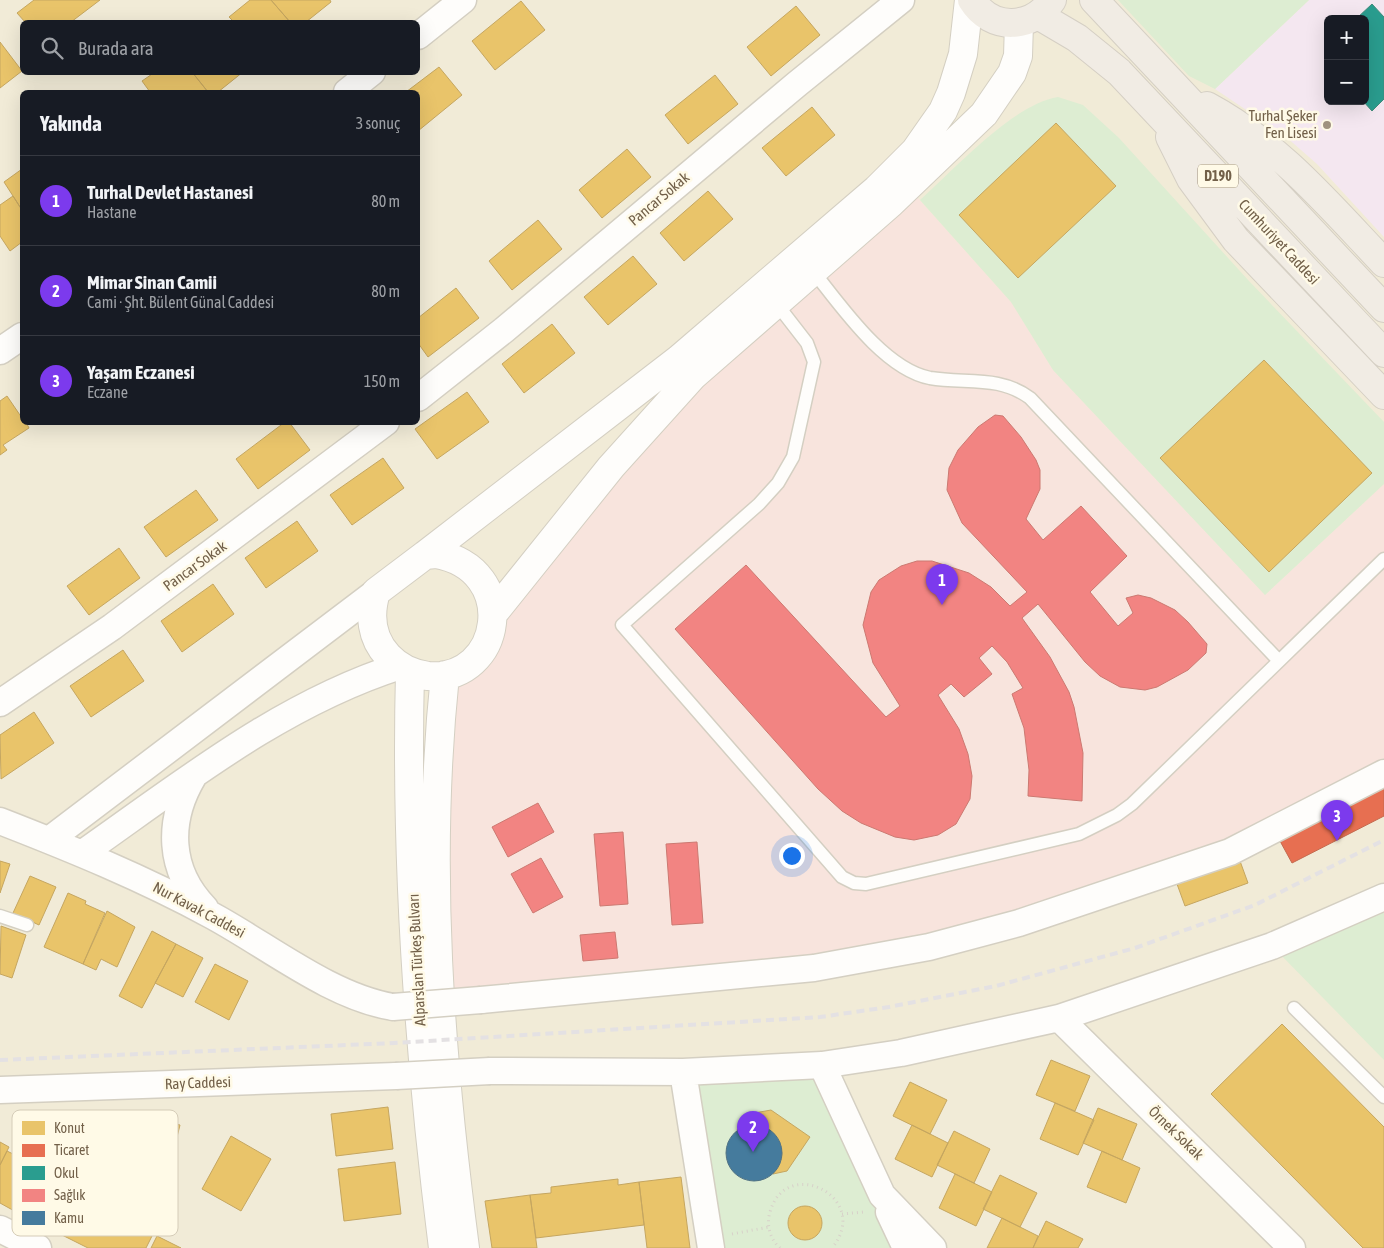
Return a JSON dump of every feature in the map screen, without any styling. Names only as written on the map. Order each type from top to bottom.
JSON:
[{"type":"highway","name":"Cumhuriyet Caddesi","points":[[970,0],[982,13],[1000,22],[1036,13],[1098,53],[1159,113],[1384,353]]},
{"type":"highway","name":"Cumhuriyet Caddesi","points":[[1094,0],[1384,308]]},
{"type":"highway","points":[[1180,91],[1218,111],[1274,150],[1304,177],[1384,263]]},
{"type":"highway","points":[[1159,113],[1191,179],[1236,240],[1384,396]]},
{"type":"street","points":[[420,34],[463,0]]},
{"type":"street","name":"Pancar Sokak","points":[[420,396],[504,330],[797,84],[901,0]]},
{"type":"street","points":[[49,840],[425,555],[679,359],[877,189],[915,151],[943,111],[951,93],[962,54],[970,0]]},
{"type":"street","points":[[493,614],[611,467],[693,376],[930,167],[984,114],[1012,73],[1036,13]]},
{"type":"street","points":[[350,90],[368,75]]},
{"type":"street","points":[[0,352],[20,337]]},
{"type":"street","name":"Pancar Sokak","points":[[0,703],[112,627],[382,425]]},
{"type":"street","points":[[83,853],[195,774],[281,718],[362,678],[405,669],[434,676],[445,674],[467,665],[484,648],[492,626],[493,614],[488,592],[476,573],[458,560],[436,554],[425,555]]},
{"type":"street","points":[[376,592],[372,613],[374,633],[384,652],[405,669]]},
{"type":"street","name":"Alparslan Türkeş Bulvarı","points":[[405,669],[409,731],[415,951],[429,1137],[443,1248]]},
{"type":"street","name":"Alparslan Türkeş Bulvarı","points":[[445,674],[440,724],[436,814],[437,951],[450,1135],[465,1248]]},
{"type":"street","name":"Nur Kavak Caddesi","points":[[0,821],[123,870],[213,916],[339,989],[364,1000],[393,1006],[441,1004],[814,968],[929,947],[1019,923],[1230,852],[1384,773]]},
{"type":"street","points":[[195,774],[183,794],[176,815],[174,838],[177,860],[185,881],[197,900],[213,916]]},
{"type":"street","name":"Ray Caddesi","points":[[0,1090],[490,1071],[683,1072],[822,1064],[901,1053],[1059,1018],[1272,946],[1384,897]]},
{"type":"street","name":"Örnek Sokak","points":[[1059,1018],[1278,1243]]},
{"type":"street","points":[[822,1064],[906,1248]]},
{"type":"street","points":[[683,1072],[710,1243]]},
{"type":"street","points":[[882,1195],[933,1248]]},
{"type":"street","points":[[0,1229],[12,1235]]},
{"type":"street","points":[[14,1236],[38,1248]]},
{"type":"lane","points":[[813,271],[852,320],[890,358],[906,368],[930,378],[976,380],[1008,385],[1030,398],[1279,661]]},
{"type":"lane","points":[[776,303],[807,343],[814,362],[793,457],[778,483],[759,504],[622,625],[842,877],[854,883],[866,884],[1079,834],[1093,828],[1132,804],[1384,559]]},
{"type":"lane","points":[[0,916],[26,925]]},
{"type":"lane","points":[[1294,1008],[1384,1097]]},
{"type":"path","points":[[780,1248],[768,1227],[771,1207],[784,1191],[801,1184],[819,1187],[834,1198],[842,1214],[841,1233],[832,1248]]},
{"type":"path","points":[[710,1243],[768,1227]]},
{"type":"shaded area","points":[[0,0],[1384,0],[1384,1248],[0,1248]]},
{"type":"shaded area","name":"Turhal Şeker Fen Lisesi","points":[[1309,0],[1384,0],[1384,237],[1317,164],[1285,136],[1215,89]]},
{"type":"shaded area","points":[[908,187],[1011,302],[1053,370],[1265,595],[1384,484],[1384,773],[1230,852],[929,947],[441,1004],[445,675],[611,467]]},
{"type":"green space","points":[[1118,0],[1309,0],[1215,89],[1189,76]]},
{"type":"green space","points":[[1058,97],[1083,105],[1119,138],[1249,281],[1384,422],[1384,484],[1265,595],[1053,370],[1011,302],[920,200],[967,156],[1004,125],[1022,112],[1041,102]]},
{"type":"green space","points":[[1384,897],[1384,1060],[1272,946]]},
{"type":"green space","points":[[822,1065],[906,1248],[711,1248],[683,1072]]},
{"type":"building: Konut","points":[[34,0],[100,0],[74,20],[23,20],[17,13]]},
{"type":"building: Konut","points":[[250,0],[271,0],[288,20],[232,20],[229,17]]},
{"type":"building: Konut","points":[[271,0],[330,0],[331,2],[308,20],[288,20]]},
{"type":"building: Konut","points":[[521,1],[545,30],[495,70],[472,41]]},
{"type":"building: Konut","points":[[796,6],[820,35],[771,76],[747,47]]},
{"type":"building: Konut","points":[[0,42],[20,68],[20,73],[0,88]]},
{"type":"building: Konut","points":[[439,67],[462,95],[420,129],[420,90],[409,90]]},
{"type":"building: Konut","points":[[151,75],[194,75],[206,90],[149,90],[142,81]]},
{"type":"building: Konut","points":[[194,75],[239,75],[220,90],[206,90]]},
{"type":"building: Konut","points":[[715,75],[738,104],[688,144],[665,115]]},
{"type":"building: Konut","points":[[812,107],[835,135],[786,176],[762,148]]},
{"type":"building: Konut","points":[[1056,123],[1116,186],[1018,278],[959,215]]},
{"type":"building: Konut","points":[[627,149],[651,177],[602,218],[579,190]]},
{"type":"building: Konut","points":[[20,170],[20,207],[4,182]]},
{"type":"building: Konut","points":[[708,191],[733,219],[684,261],[660,233]]},
{"type":"building: Konut","points":[[13,196],[20,207],[20,244],[10,251],[0,236],[0,205]]},
{"type":"building: Konut","points":[[538,220],[562,249],[512,290],[489,261]]},
{"type":"building: Konut","points":[[633,256],[657,284],[608,325],[584,297]]},
{"type":"building: Konut","points":[[456,288],[479,318],[428,357],[420,346],[420,316]]},
{"type":"building: Konut","points":[[552,324],[575,353],[524,393],[502,364]]},
{"type":"building: Konut","points":[[1264,360],[1372,473],[1269,572],[1160,458]]},
{"type":"building: Konut","points":[[467,392],[489,422],[437,459],[415,429]]},
{"type":"building: Konut","points":[[7,396],[20,415],[20,425],[28,425],[29,428],[3,445],[7,450],[0,455],[0,401]]},
{"type":"building: Konut","points":[[281,425],[291,425],[310,450],[258,489],[236,459]]},
{"type":"building: Konut","points":[[383,458],[404,488],[352,525],[330,495]]},
{"type":"building: Konut","points":[[196,490],[218,520],[166,557],[144,527]]},
{"type":"building: Konut","points":[[297,521],[318,551],[266,588],[245,558]]},
{"type":"building: Konut","points":[[119,548],[140,578],[89,615],[67,586]]},
{"type":"building: Konut","points":[[213,584],[234,614],[182,652],[161,621]]},
{"type":"building: Konut","points":[[123,650],[144,681],[91,717],[70,686]]},
{"type":"building: Konut","points":[[34,712],[54,743],[1,779],[0,735]]},
{"type":"building: Konut","points":[[0,861],[10,864],[0,893]]},
{"type":"building: Konut","points":[[1240,861],[1248,883],[1185,906],[1177,884]]},
{"type":"building: Konut","points":[[30,876],[56,887],[39,925],[13,913]]},
{"type":"building: Konut","points":[[68,893],[86,901],[85,904],[105,913],[83,964],[44,947]]},
{"type":"building: Konut","points":[[107,911],[135,927],[117,967],[101,959],[96,970],[83,964]]},
{"type":"building: Konut","points":[[1,926],[26,935],[12,978],[0,974]]},
{"type":"building: Konut","points":[[152,931],[176,944],[142,1008],[119,996]]},
{"type":"building: Konut","points":[[176,944],[203,958],[183,997],[155,983]]},
{"type":"building: Konut","points":[[215,964],[248,981],[229,1020],[195,1002]]},
{"type":"building: Konut","points":[[1282,1024],[1384,1127],[1384,1248],[1363,1248],[1211,1094]]},
{"type":"building: Konut","points":[[1051,1060],[1090,1076],[1075,1111],[1036,1095]]},
{"type":"building: Konut","points":[[910,1082],[947,1100],[930,1134],[893,1116]]},
{"type":"building: Konut","points":[[1055,1103],[1094,1120],[1078,1155],[1040,1139]]},
{"type":"building: Konut","points":[[388,1107],[393,1149],[336,1156],[331,1114]]},
{"type":"building: Konut","points":[[1098,1108],[1137,1124],[1122,1160],[1083,1143]]},
{"type":"building: Konut","points":[[771,1110],[810,1137],[787,1171],[773,1174],[782,1155],[775,1135],[764,1127],[757,1125],[737,1130],[749,1114]]},
{"type":"building: Konut","points":[[912,1125],[948,1143],[932,1177],[895,1159]]},
{"type":"building: Konut","points":[[954,1131],[990,1149],[974,1183],[937,1165]]},
{"type":"building: Konut","points":[[231,1136],[271,1159],[241,1211],[202,1189]]},
{"type":"building: Konut","points":[[0,1142],[9,1147],[0,1165]]},
{"type":"building: Konut","points":[[7,1151],[12,1154],[12,1210],[0,1203],[0,1165]]},
{"type":"building: Konut","points":[[1102,1151],[1140,1168],[1126,1203],[1087,1187]]},
{"type":"building: Konut","points":[[395,1162],[401,1214],[344,1221],[338,1169]]},
{"type":"building: Konut","points":[[955,1174],[992,1192],[976,1226],[939,1208]]},
{"type":"building: Konut","points":[[1000,1175],[1037,1193],[1020,1227],[983,1209]]},
{"type":"building: Konut","points":[[681,1177],[690,1248],[647,1248],[639,1182]]},
{"type":"building: Konut","points":[[618,1179],[618,1185],[639,1182],[644,1225],[536,1238],[530,1195],[551,1193],[551,1187]]},
{"type":"building: Konut","points":[[530,1195],[537,1248],[492,1248],[485,1201]]},
{"type":"building: Konut","points":[[805,1206],[812,1207],[817,1211],[821,1216],[821,1230],[817,1235],[812,1239],[805,1240],[798,1239],[793,1235],[789,1230],[788,1223],[789,1216],[793,1211],[798,1207]]},
{"type":"building: Konut","points":[[1002,1218],[1038,1236],[1033,1248],[987,1248]]},
{"type":"building: Konut","points":[[1046,1221],[1083,1239],[1078,1248],[1033,1248]]},
{"type":"building: Konut","points":[[64,1236],[152,1236],[146,1248],[88,1248]]},
{"type":"building: Konut","points":[[157,1236],[181,1248],[151,1248]]},
{"type":"building: Ticaret","points":[[1384,788],[1384,816],[1292,863],[1280,841]]},
{"type":"building: Okul","points":[[1372,4],[1384,17],[1384,99],[1372,111],[1367,105],[1369,105],[1369,15],[1360,15]]},
{"type":"building: Sağlık","points":[[995,415],[1003,416],[1021,437],[1036,460],[1040,470],[1040,489],[1026,519],[1043,540],[1081,506],[1127,556],[1090,592],[1118,626],[1133,613],[1126,598],[1138,595],[1151,598],[1175,610],[1188,622],[1207,644],[1206,653],[1188,670],[1157,687],[1145,690],[1120,687],[1100,676],[1085,662],[1038,604],[1022,618],[1050,657],[1069,692],[1074,707],[1083,753],[1082,801],[1028,796],[1029,770],[1024,728],[1012,694],[1023,688],[1007,662],[992,646],[979,658],[992,674],[964,697],[951,684],[938,695],[959,729],[968,754],[972,776],[970,799],[956,824],[938,835],[914,840],[895,837],[861,823],[842,811],[818,789],[675,629],[746,565],[886,717],[900,706],[873,663],[863,625],[871,592],[879,580],[901,566],[917,561],[932,561],[969,573],[991,587],[1010,606],[1027,592],[962,523],[947,490],[949,468],[958,450],[978,427]]},
{"type":"building: Sağlık","points":[[538,803],[554,832],[508,857],[492,827]]},
{"type":"building: Sağlık","points":[[623,832],[628,904],[600,906],[594,834]]},
{"type":"building: Sağlık","points":[[697,842],[703,923],[672,925],[666,844]]},
{"type":"building: Sağlık","points":[[541,858],[563,897],[533,913],[511,874]]},
{"type":"building: Sağlık","points":[[615,932],[618,958],[583,961],[580,935]]},
{"type":"building: Kamu","points":[[748,1125],[760,1125],[774,1133],[782,1147],[780,1164],[774,1173],[760,1181],[748,1181],[738,1176],[731,1169],[726,1159],[726,1147],[731,1137],[738,1130]]},
{"type":"railway","points":[[0,1060],[394,1043],[820,1017],[889,1007],[996,986],[1135,948],[1255,905],[1384,840]]},
{"type":"place","name":"Turhal Şeker Fen Lisesi","points":[[1327,125]]},
{"type":"place","name":"Turhal Devlet Hastanesi","points":[[942,605]]},
{"type":"place","name":"Yaşam Eczanesi","points":[[1337,841]]},
{"type":"place","name":"Mimar Sinan Camii","points":[[753,1152]]}]
